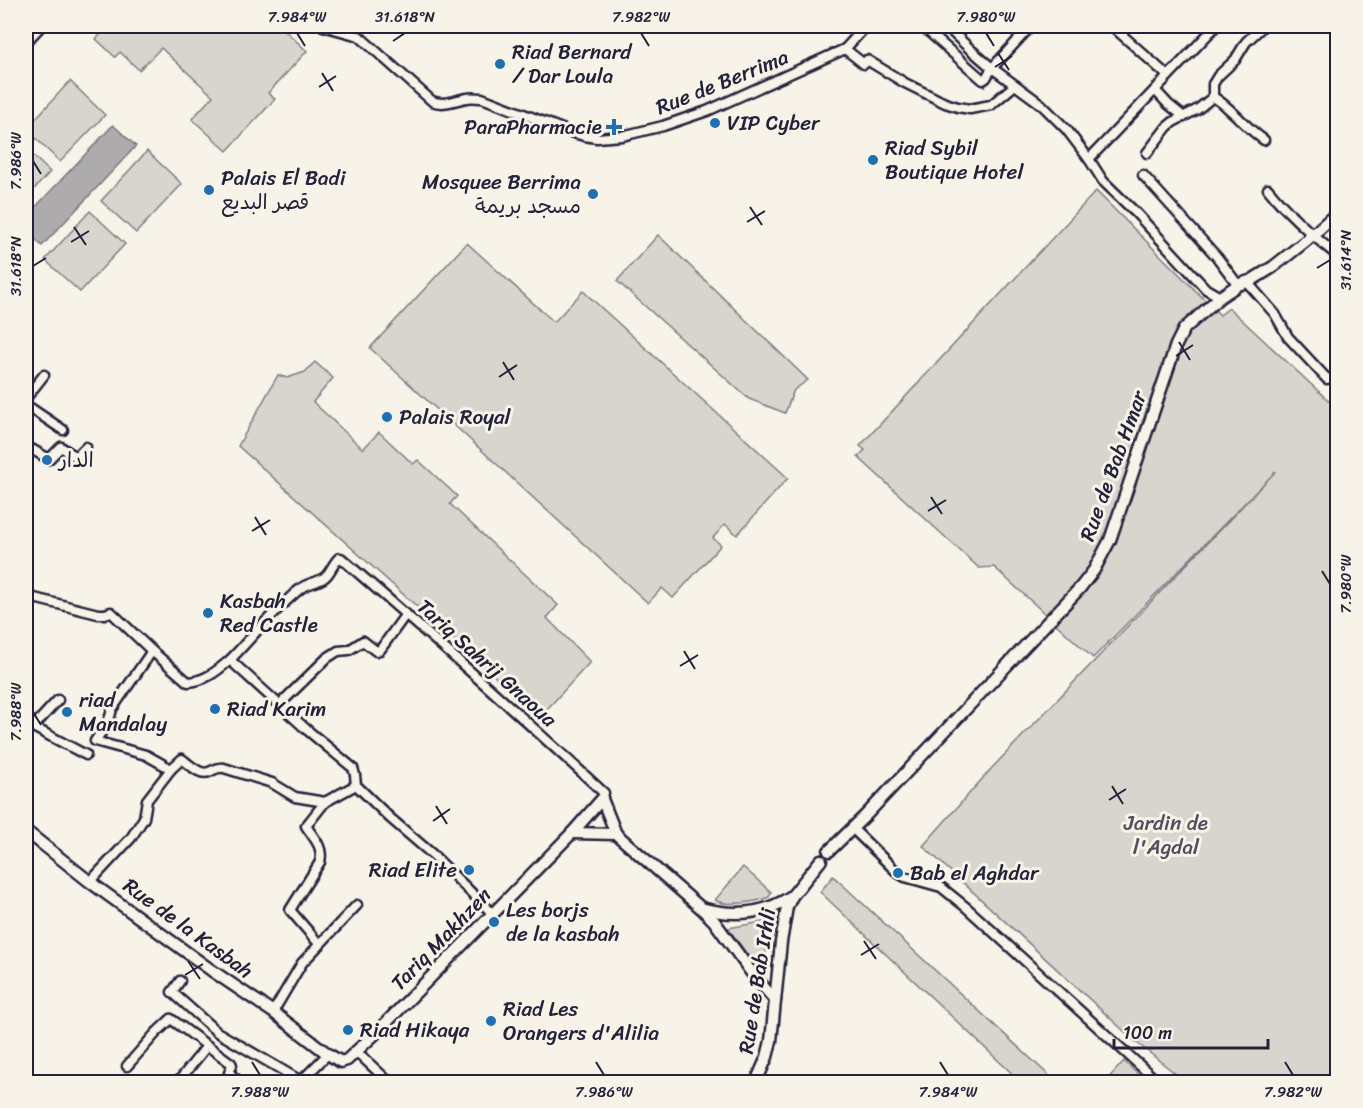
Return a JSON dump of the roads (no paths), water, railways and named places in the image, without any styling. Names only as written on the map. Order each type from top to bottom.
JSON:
[{"type":"main road","name":"Rue de Bab Hmar","points":[[829,851],[866,815],[1080,588],[1094,570],[1110,540],[1176,345],[1184,329],[1220,297],[1273,267],[1337,215]]},
{"type":"main road","name":"Tariq Makhzen","points":[[357,1052],[572,833],[602,799]]},
{"type":"main road","points":[[602,799],[616,834],[714,921],[754,976],[775,1000]]},
{"type":"main road","name":"Rue de la Kasbah","points":[[26,831],[90,882],[273,1012],[328,1054]]},
{"type":"main road","points":[[572,833],[616,834]]},
{"type":"main road","name":"Rue de Bab Irhli","points":[[756,1083],[771,1041],[784,920],[792,896],[821,860]]},
{"type":"main road","points":[[701,908],[725,914],[752,912],[773,906],[792,896]]},
{"type":"main road","points":[[328,1054],[341,1062],[357,1052]]},
{"type":"street","points":[[26,42],[41,26]]},
{"type":"street","name":"Rue de Berrima","points":[[323,26],[359,36],[436,103],[442,104],[470,97],[482,98],[570,132],[597,138],[634,134],[707,111],[845,49],[866,26]]},
{"type":"street","points":[[922,26],[983,80],[1031,26]]},
{"type":"street","points":[[946,26],[992,68],[1041,104],[1061,123],[1077,142],[1103,181],[1137,214],[1206,289],[1220,297]]},
{"type":"street","points":[[1112,26],[1168,76]]},
{"type":"street","points":[[1089,159],[1216,26]]},
{"type":"street","points":[[1213,97],[1213,84],[1218,76],[1235,60],[1246,42],[1263,26]]},
{"type":"street","points":[[845,49],[864,64],[867,60],[945,104],[958,107],[970,109],[991,105],[1015,85]]},
{"type":"street","points":[[1155,90],[1184,117]]},
{"type":"street","points":[[1147,153],[1167,127],[1198,109],[1213,97]]},
{"type":"street","points":[[1213,97],[1221,101],[1264,140]]},
{"type":"street","points":[[1143,175],[1217,257],[1275,314],[1288,337],[1327,379],[1338,376]]},
{"type":"street","points":[[1268,189],[1312,235],[1338,256]]},
{"type":"street","points":[[26,398],[44,375]]},
{"type":"street","points":[[26,405],[63,430]]},
{"type":"street","points":[[26,446],[49,459],[61,447],[76,457],[86,447]]},
{"type":"street","name":"Tariq Sahrij Gnaoua","points":[[230,660],[291,597],[304,587],[324,577],[341,558],[505,702],[604,793],[602,799]]},
{"type":"street","points":[[26,596],[98,614],[111,612],[189,682],[198,681],[213,674],[230,660],[352,768],[356,785],[432,854],[493,914]]},
{"type":"street","points":[[279,705],[319,665],[338,651],[349,650],[363,641],[374,650],[380,650],[406,614]]},
{"type":"street","points":[[152,651],[112,709],[105,728],[95,741],[146,754],[171,769]]},
{"type":"street","points":[[33,727],[58,700]]},
{"type":"street","points":[[26,718],[33,727],[86,755]]},
{"type":"street","points":[[90,882],[131,838],[144,818],[147,800],[171,769],[182,759],[202,773],[218,767],[224,768],[272,783],[295,796],[325,802]]},
{"type":"street","points":[[320,945],[290,909],[320,862],[322,854],[316,839],[306,826],[325,802],[356,785]]},
{"type":"street","points":[[852,828],[898,873],[940,887],[968,908],[1158,1083]]},
{"type":"street","points":[[273,1012],[302,963],[357,905]]},
{"type":"street","points":[[180,981],[172,992],[217,1032],[300,1082],[328,1054]]},
{"type":"street","points":[[127,1066],[171,1019],[231,1063],[228,1074],[240,1083]]},
{"type":"street","points":[[178,1083],[207,1046]]},
{"type":"street","points":[[357,1052],[389,1083]]},
{"type":"place","name":"Riad Bernard / Dar Loula","points":[[500,64]]},
{"type":"place","name":"VIP Cyber","points":[[715,123]]},
{"type":"place","name":"ParaPharmacie","points":[[614,127]]},
{"type":"place","name":"Riad Sybil Boutique Hotel","points":[[873,160]]},
{"type":"place","name":"Palais El Badi قصر البديع","points":[[209,190]]},
{"type":"place","name":"Mosquee Berrima مسجد بريمة","points":[[593,194]]},
{"type":"place","name":"Palais Royal","points":[[387,417]]},
{"type":"place","name":"الدار","points":[[47,460]]},
{"type":"place","name":"Kasbah Red Castle","points":[[208,613]]},
{"type":"place","name":"Riad Karim","points":[[215,709]]},
{"type":"place","name":"riad Mandalay","points":[[67,712]]},
{"type":"place","name":"Riad Elite","points":[[469,870]]},
{"type":"place","name":"Bab el Aghdar","points":[[898,873]]},
{"type":"place","name":"Les borjs de la kasbah","points":[[494,922]]},
{"type":"place","name":"Riad Les Orangers d'Alilia","points":[[491,1021]]},
{"type":"place","name":"Riad Hikaya","points":[[348,1030]]},
{"type":"park label","name":"Jardin de l'Agdal","points":[[1166,835]]}]
